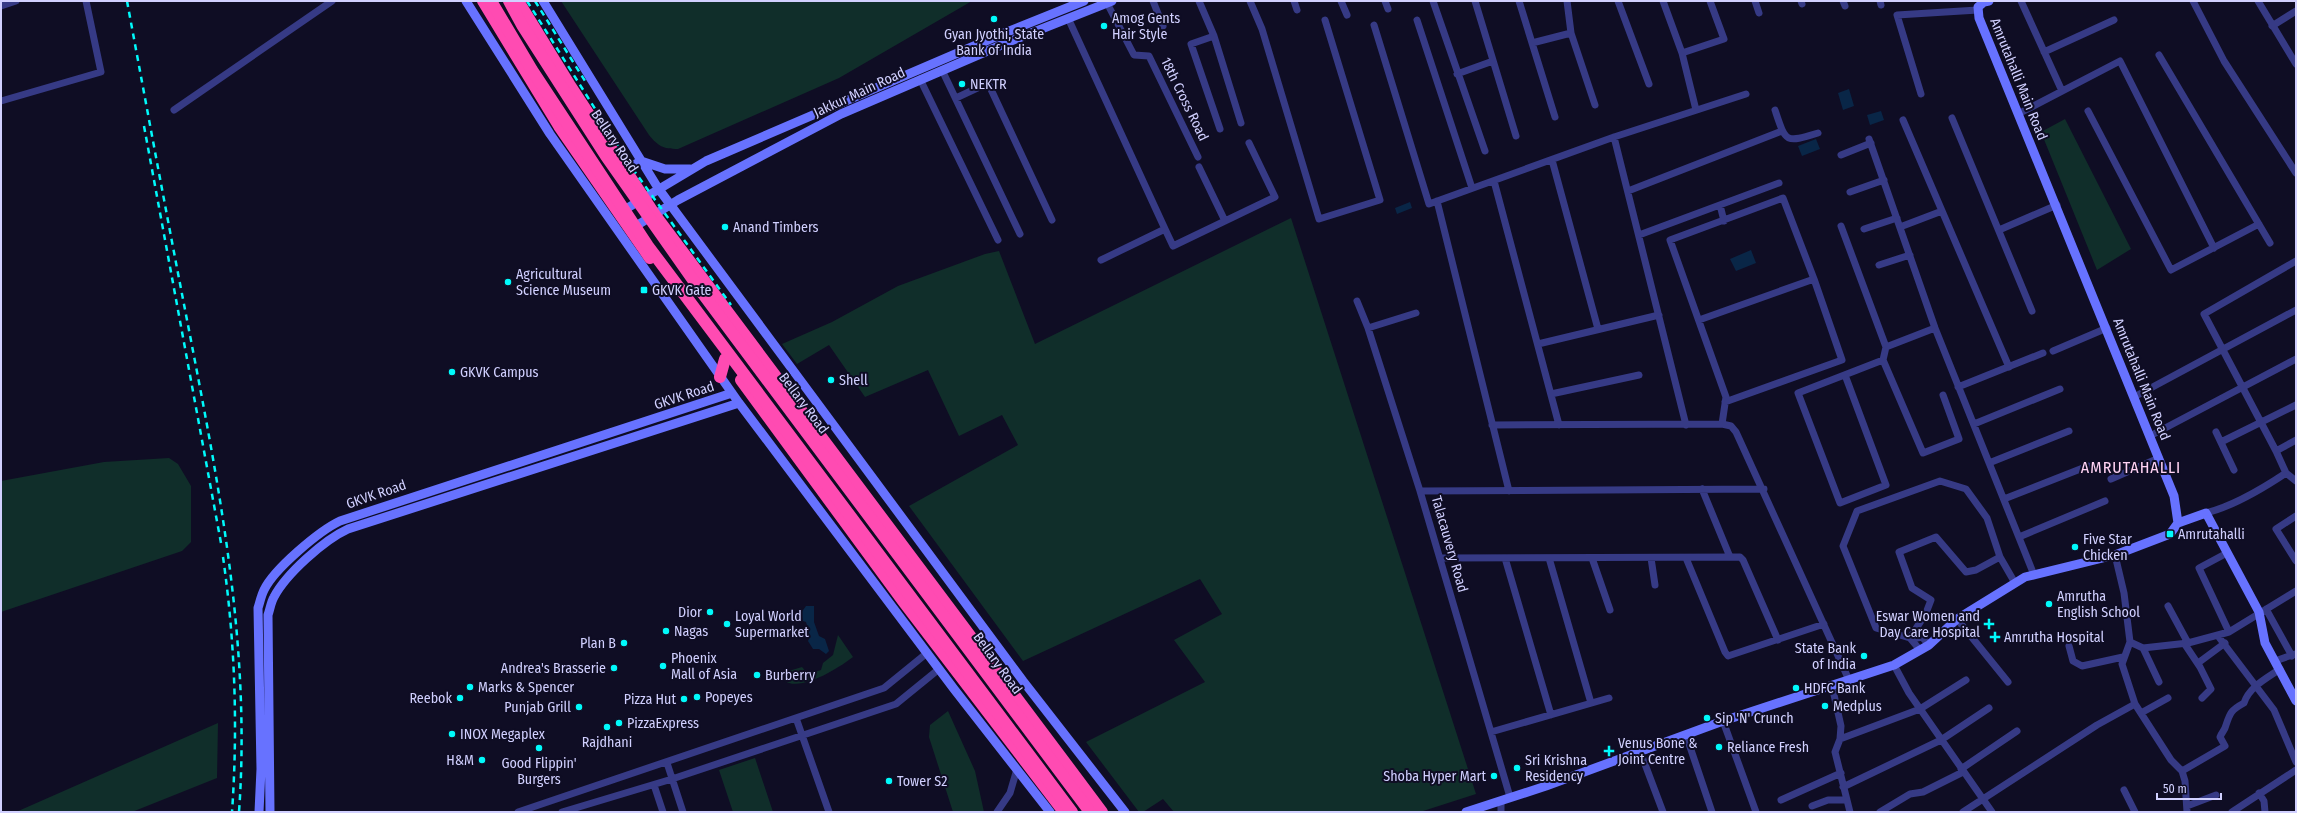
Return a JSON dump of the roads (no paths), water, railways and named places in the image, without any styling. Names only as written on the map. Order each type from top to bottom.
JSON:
[{"type":"highway","points":[[483,1],[558,126],[625,233],[725,359],[903,601],[1064,812]]},
{"type":"highway","points":[[491,1],[532,70],[648,246],[1072,812]]},
{"type":"highway","name":"Bellary Road","points":[[510,1],[522,25],[606,156],[703,294],[1090,812]]},
{"type":"highway","name":"Bellary Road","points":[[518,1],[569,84],[655,215],[1102,812]]},
{"type":"highway","points":[[720,376],[725,359]]},
{"type":"street","points":[[1,6],[16,1]]},
{"type":"street","points":[[1,101],[101,72],[86,1]]},
{"type":"street","points":[[174,110],[332,1]]},
{"type":"street","points":[[466,1],[550,134],[614,217]]},
{"type":"street","points":[[542,1],[670,205],[1023,681],[1125,812]]},
{"type":"street","name":"Jakkur Main Road","points":[[614,217],[658,188],[706,161],[891,81],[1084,1]]},
{"type":"street","points":[[1153,1],[1163,26]]},
{"type":"street","points":[[1199,1],[1214,36],[1241,123]]},
{"type":"street","points":[[1250,1],[1262,29],[1319,219],[1380,200],[1324,20]]},
{"type":"street","points":[[1294,1],[1297,10]]},
{"type":"street","points":[[1341,1],[1347,15]]},
{"type":"street","points":[[1385,1],[1388,9]]},
{"type":"street","points":[[1433,1],[1457,74],[1485,151]]},
{"type":"street","points":[[1475,1],[1516,136]]},
{"type":"street","points":[[1519,1],[1555,118]]},
{"type":"street","points":[[1567,1],[1571,33],[1595,105]]},
{"type":"street","points":[[1618,1],[1648,84]]},
{"type":"street","points":[[1663,1],[1682,53],[1696,110]]},
{"type":"street","points":[[1682,53],[1724,39],[1710,1]]},
{"type":"street","points":[[1755,1],[1759,13]]},
{"type":"street","points":[[2021,1],[2062,91]]},
{"type":"street","points":[[2194,1],[2228,67],[2296,173]]},
{"type":"street","points":[[2258,1],[2296,64]]},
{"type":"street","name":"Jakkur Main Road","points":[[625,233],[670,205],[841,114],[920,79],[1109,2]]},
{"type":"street","name":"18th Cross Road","points":[[1109,2],[1134,55],[1149,56],[1198,157]]},
{"type":"street","points":[[1921,94],[1897,15],[1982,4]]},
{"type":"street","name":"Amrutahalli Main Road","points":[[1982,4],[2018,114],[2107,328],[2174,496],[2178,523]]},
{"type":"street","points":[[2272,26],[2296,11]]},
{"type":"street","points":[[1068,18],[1174,246],[1275,197],[1249,143]]},
{"type":"street","points":[[1417,20],[1472,188]]},
{"type":"street","points":[[2044,52],[2114,20]]},
{"type":"street","points":[[1374,24],[1429,204],[1614,137],[1746,94]]},
{"type":"street","points":[[1532,43],[1571,33]]},
{"type":"street","points":[[1214,36],[1191,44],[1220,129]]},
{"type":"street","points":[[2159,55],[2270,243]]},
{"type":"street","points":[[1457,74],[1493,61]]},
{"type":"street","points":[[2018,114],[2120,61],[2214,248]]},
{"type":"street","points":[[942,70],[1020,234]]},
{"type":"street","points":[[920,79],[998,240]]},
{"type":"street","points":[[956,98],[988,82],[1052,220]]},
{"type":"street","points":[[1775,110],[1782,131],[1788,138],[1795,140],[1818,133]]},
{"type":"street","points":[[2088,111],[2171,270],[2259,224]]},
{"type":"street","points":[[1952,118],[2032,311]]},
{"type":"street","points":[[1903,120],[2009,367]]},
{"type":"street","points":[[1628,191],[1782,131]]},
{"type":"street","points":[[1614,137],[1686,425]]},
{"type":"street","points":[[1841,156],[1870,141],[1935,328],[2034,575]]},
{"type":"street","points":[[625,170],[641,160]]},
{"type":"street","points":[[641,160],[665,169],[692,169]]},
{"type":"street","points":[[1552,160],[1598,329]]},
{"type":"street","points":[[1199,167],[1225,221]]},
{"type":"street","points":[[1850,192],[1884,180]]},
{"type":"street","points":[[1494,181],[1560,425]]},
{"type":"street","points":[[1639,235],[1779,183]]},
{"type":"street","points":[[1722,424],[1725,402],[1726,397],[1670,240],[1783,198],[1814,279],[1842,360],[1725,402]]},
{"type":"street","points":[[1436,201],[1509,491]]},
{"type":"street","points":[[1720,205],[1724,221]]},
{"type":"street","points":[[1999,230],[2057,206]]},
{"type":"street","points":[[1900,227],[1942,211]]},
{"type":"street","points":[[1864,229],[1897,218]]},
{"type":"street","points":[[1841,226],[1886,347],[1883,360],[1923,453],[1959,439],[1943,395]]},
{"type":"street","points":[[1102,260],[1165,229]]},
{"type":"street","points":[[625,233],[739,403],[927,653],[1050,812]]},
{"type":"street","points":[[1879,265],[1910,255]]},
{"type":"street","points":[[2296,261],[2204,314],[2263,423],[2286,473],[2296,482]]},
{"type":"street","points":[[1698,320],[1814,279]]},
{"type":"street","name":"Talacauvery Road","points":[[1357,301],[1368,328],[1420,491],[1510,797]]},
{"type":"street","points":[[2134,397],[2296,310]]},
{"type":"street","points":[[1368,328],[1416,313]]},
{"type":"street","points":[[1538,344],[1659,315]]},
{"type":"street","points":[[1886,347],[1935,328]]},
{"type":"street","points":[[2053,351],[2107,328]]},
{"type":"street","points":[[1958,386],[2043,353]]},
{"type":"street","points":[[2150,436],[2244,388],[2296,359]]},
{"type":"street","points":[[1844,375],[1886,485],[1840,503],[1798,393],[1844,375],[1883,360]]},
{"type":"street","points":[[1551,394],[1639,375]]},
{"type":"street","points":[[1974,424],[2060,389]]},
{"type":"street","name":"GKVK Road","points":[[259,812],[261,769],[257,624],[262,597],[265,589],[280,570],[328,527],[340,521],[732,393]]},
{"type":"street","name":"GKVK Road","points":[[270,812],[268,615],[272,602],[288,578],[328,542],[348,529],[739,403]]},
{"type":"street","points":[[2221,442],[2263,423],[2296,405]]},
{"type":"street","points":[[1492,425],[1728,425],[1734,430],[1764,489],[1849,680]]},
{"type":"street","points":[[1989,463],[2069,431]]},
{"type":"street","points":[[2216,432],[2234,470]]},
{"type":"street","points":[[2276,451],[2296,440]]},
{"type":"street","points":[[2111,479],[2159,458]]},
{"type":"street","points":[[2004,500],[2088,466]]},
{"type":"street","points":[[1466,812],[1501,801],[1723,721],[1894,665],[1929,645],[1957,619],[2015,583],[2034,575],[2115,555],[2170,534],[2178,523],[2216,511],[2268,485],[2286,473]]},
{"type":"street","points":[[1929,645],[1922,637],[1911,639],[1876,628],[1843,546],[1857,511],[1940,481],[1966,489],[1987,518],[2000,558],[2015,583]]},
{"type":"street","points":[[1702,489],[1730,556]]},
{"type":"street","points":[[1420,491],[1764,489]]},
{"type":"street","points":[[2019,537],[2105,501]]},
{"type":"street","points":[[2182,771],[2225,746],[2220,737],[2226,726],[2227,719],[2234,708],[2244,703],[2246,696],[2278,665],[2294,655],[2262,610],[2227,553],[2206,513]]},
{"type":"street","points":[[2296,516],[2276,529],[2296,561]]},
{"type":"street","points":[[1911,639],[1926,613],[1931,600],[1912,588],[1900,552],[1936,537],[1966,572],[1976,570],[2000,558]]},
{"type":"street","points":[[2227,553],[2199,568],[2229,632]]},
{"type":"street","points":[[2115,555],[2124,593],[2130,642],[2123,657],[2122,664],[2135,704],[2171,760],[2182,771],[2185,781],[2187,810],[2216,795]]},
{"type":"street","points":[[1440,558],[1686,558],[1730,556],[1743,560],[1778,640]]},
{"type":"street","points":[[1506,558],[1551,715]]},
{"type":"street","points":[[1549,558],[1591,703]]},
{"type":"street","points":[[1592,558],[1610,610]]},
{"type":"street","points":[[1651,558],[1655,586]]},
{"type":"street","points":[[1686,558],[1726,655],[1731,657],[1824,624]]},
{"type":"street","points":[[2130,642],[2143,648],[2186,643],[2218,636],[2229,632],[2262,610],[2296,591]]},
{"type":"street","points":[[262,597],[272,602]]},
{"type":"street","points":[[2168,606],[2211,689],[2202,698]]},
{"type":"street","points":[[2262,610],[2265,643],[2295,696]]},
{"type":"street","points":[[1957,619],[2008,682]]},
{"type":"street","points":[[2218,636],[2225,643],[2274,710],[2296,762]]},
{"type":"street","points":[[1911,639],[1913,644],[1920,650]]},
{"type":"street","points":[[2198,663],[2225,643]]},
{"type":"street","points":[[2069,646],[2073,661],[2082,666],[2123,657]]},
{"type":"street","points":[[2143,648],[2159,682]]},
{"type":"street","points":[[518,812],[667,763],[884,688],[927,653]]},
{"type":"street","points":[[1894,665],[1920,709],[1992,812]]},
{"type":"street","points":[[562,812],[672,779],[896,704],[940,669]]},
{"type":"street","points":[[1840,739],[1920,709],[1966,680]]},
{"type":"street","points":[[1832,686],[1841,726],[1840,739],[1835,752],[1850,812]]},
{"type":"street","points":[[1491,732],[1609,698]]},
{"type":"street","points":[[2141,712],[2168,698]]},
{"type":"street","points":[[1963,812],[1984,800],[2097,725],[2135,704]]},
{"type":"street","points":[[1843,787],[1941,740],[1989,708]]},
{"type":"street","points":[[796,718],[829,812]]},
{"type":"street","points":[[1723,721],[1756,812]]},
{"type":"street","points":[[1880,812],[1910,794],[1923,792],[1962,770],[2017,731]]},
{"type":"street","points":[[1686,735],[1712,812]]},
{"type":"street","points":[[1640,751],[1663,812]]},
{"type":"street","points":[[667,763],[683,812]]},
{"type":"street","points":[[997,812],[1010,793],[1017,769]]},
{"type":"street","points":[[2232,812],[2296,770]]},
{"type":"street","points":[[1781,800],[1841,774]]},
{"type":"street","points":[[654,784],[663,812]]},
{"type":"street","points":[[2124,790],[2135,812]]},
{"type":"street","points":[[2259,793],[2264,801],[2265,812]]},
{"type":"street","points":[[1812,806],[1828,800],[1847,800]]},
{"type":"street","points":[[1501,801],[1501,812]]},
{"type":"water","points":[[1849,89],[1854,106],[1843,110],[1838,93]]},
{"type":"water","points":[[1881,111],[1884,120],[1870,125],[1867,115]]},
{"type":"water","points":[[1816,139],[1820,149],[1802,156],[1798,146]]},
{"type":"water","points":[[1410,202],[1412,208],[1397,214],[1395,208]]},
{"type":"water","points":[[1751,250],[1756,263],[1736,271],[1730,259]]},
{"type":"water","points":[[806,606],[814,606],[814,622],[819,636],[825,639],[829,651],[826,654],[819,649],[813,649],[808,641],[810,636],[806,622],[803,621],[801,613]]},
{"type":"railway","points":[[127,1],[200,385],[230,567],[240,689],[242,750],[239,812]]},
{"type":"railway","points":[[527,1],[635,172],[731,305]]},
{"type":"railway","points":[[535,1],[585,81]]},
{"type":"railway","points":[[144,126],[221,543]]},
{"type":"railway","points":[[223,557],[233,652],[235,748],[232,812]]},
{"type":"place","name":"Gyan Jyothi, State Bank of India","points":[[994,19]]},
{"type":"place","name":"Amog Gents Hair Style","points":[[1104,26]]},
{"type":"place","name":"NEKTR","points":[[962,84]]},
{"type":"place","name":"Anand Timbers","points":[[725,227]]},
{"type":"place","name":"Agricultural Science Museum","points":[[508,282]]},
{"type":"place","name":"GKVK Gate","points":[[644,290]]},
{"type":"place","name":"GKVK Campus","points":[[452,372]]},
{"type":"place","name":"Shell","points":[[831,380]]},
{"type":"place","name":"Amrutahalli","points":[[2170,534]]},
{"type":"place","name":"Five Star Chicken","points":[[2075,547]]},
{"type":"place","name":"Amrutha English School","points":[[2049,604]]},
{"type":"place","name":"Dior","points":[[710,612]]},
{"type":"place","name":"Loyal World Supermarket","points":[[727,624]]},
{"type":"place","name":"Eswar Women and Day Care Hospital","points":[[1989,624]]},
{"type":"place","name":"Nagas","points":[[666,631]]},
{"type":"place","name":"Amrutha Hospital","points":[[1995,637]]},
{"type":"place","name":"Plan B","points":[[624,643]]},
{"type":"place","name":"State Bank of India","points":[[1864,656]]},
{"type":"place","name":"Phoenix Mall of Asia","points":[[663,666]]},
{"type":"place","name":"Andrea's Brasserie","points":[[614,668]]},
{"type":"place","name":"Burberry","points":[[757,675]]},
{"type":"place","name":"Marks & Spencer","points":[[470,687]]},
{"type":"place","name":"HDFC Bank","points":[[1796,688]]},
{"type":"place","name":"Popeyes","points":[[697,697]]},
{"type":"place","name":"Reebok","points":[[460,698]]},
{"type":"place","name":"Pizza Hut","points":[[684,699]]},
{"type":"place","name":"Medplus","points":[[1825,706]]},
{"type":"place","name":"Punjab Grill","points":[[579,707]]},
{"type":"place","name":"Sip 'N' Crunch","points":[[1707,718]]},
{"type":"place","name":"PizzaExpress","points":[[619,723]]},
{"type":"place","name":"Rajdhani","points":[[607,727]]},
{"type":"place","name":"INOX Megaplex","points":[[452,734]]},
{"type":"place","name":"Reliance Fresh","points":[[1719,747]]},
{"type":"place","name":"Good Flippin' Burgers","points":[[539,748]]},
{"type":"place","name":"Venus Bone & Joint Centre","points":[[1609,751]]},
{"type":"place","name":"H&M","points":[[482,760]]},
{"type":"place","name":"Sri Krishna Residency","points":[[1517,768]]},
{"type":"place","name":"Shoba Hyper Mart","points":[[1494,776]]},
{"type":"place","name":"Tower S2","points":[[889,781]]},
{"type":"district","name":"AMRUTAHALLI","points":[[2131,467]]}]
